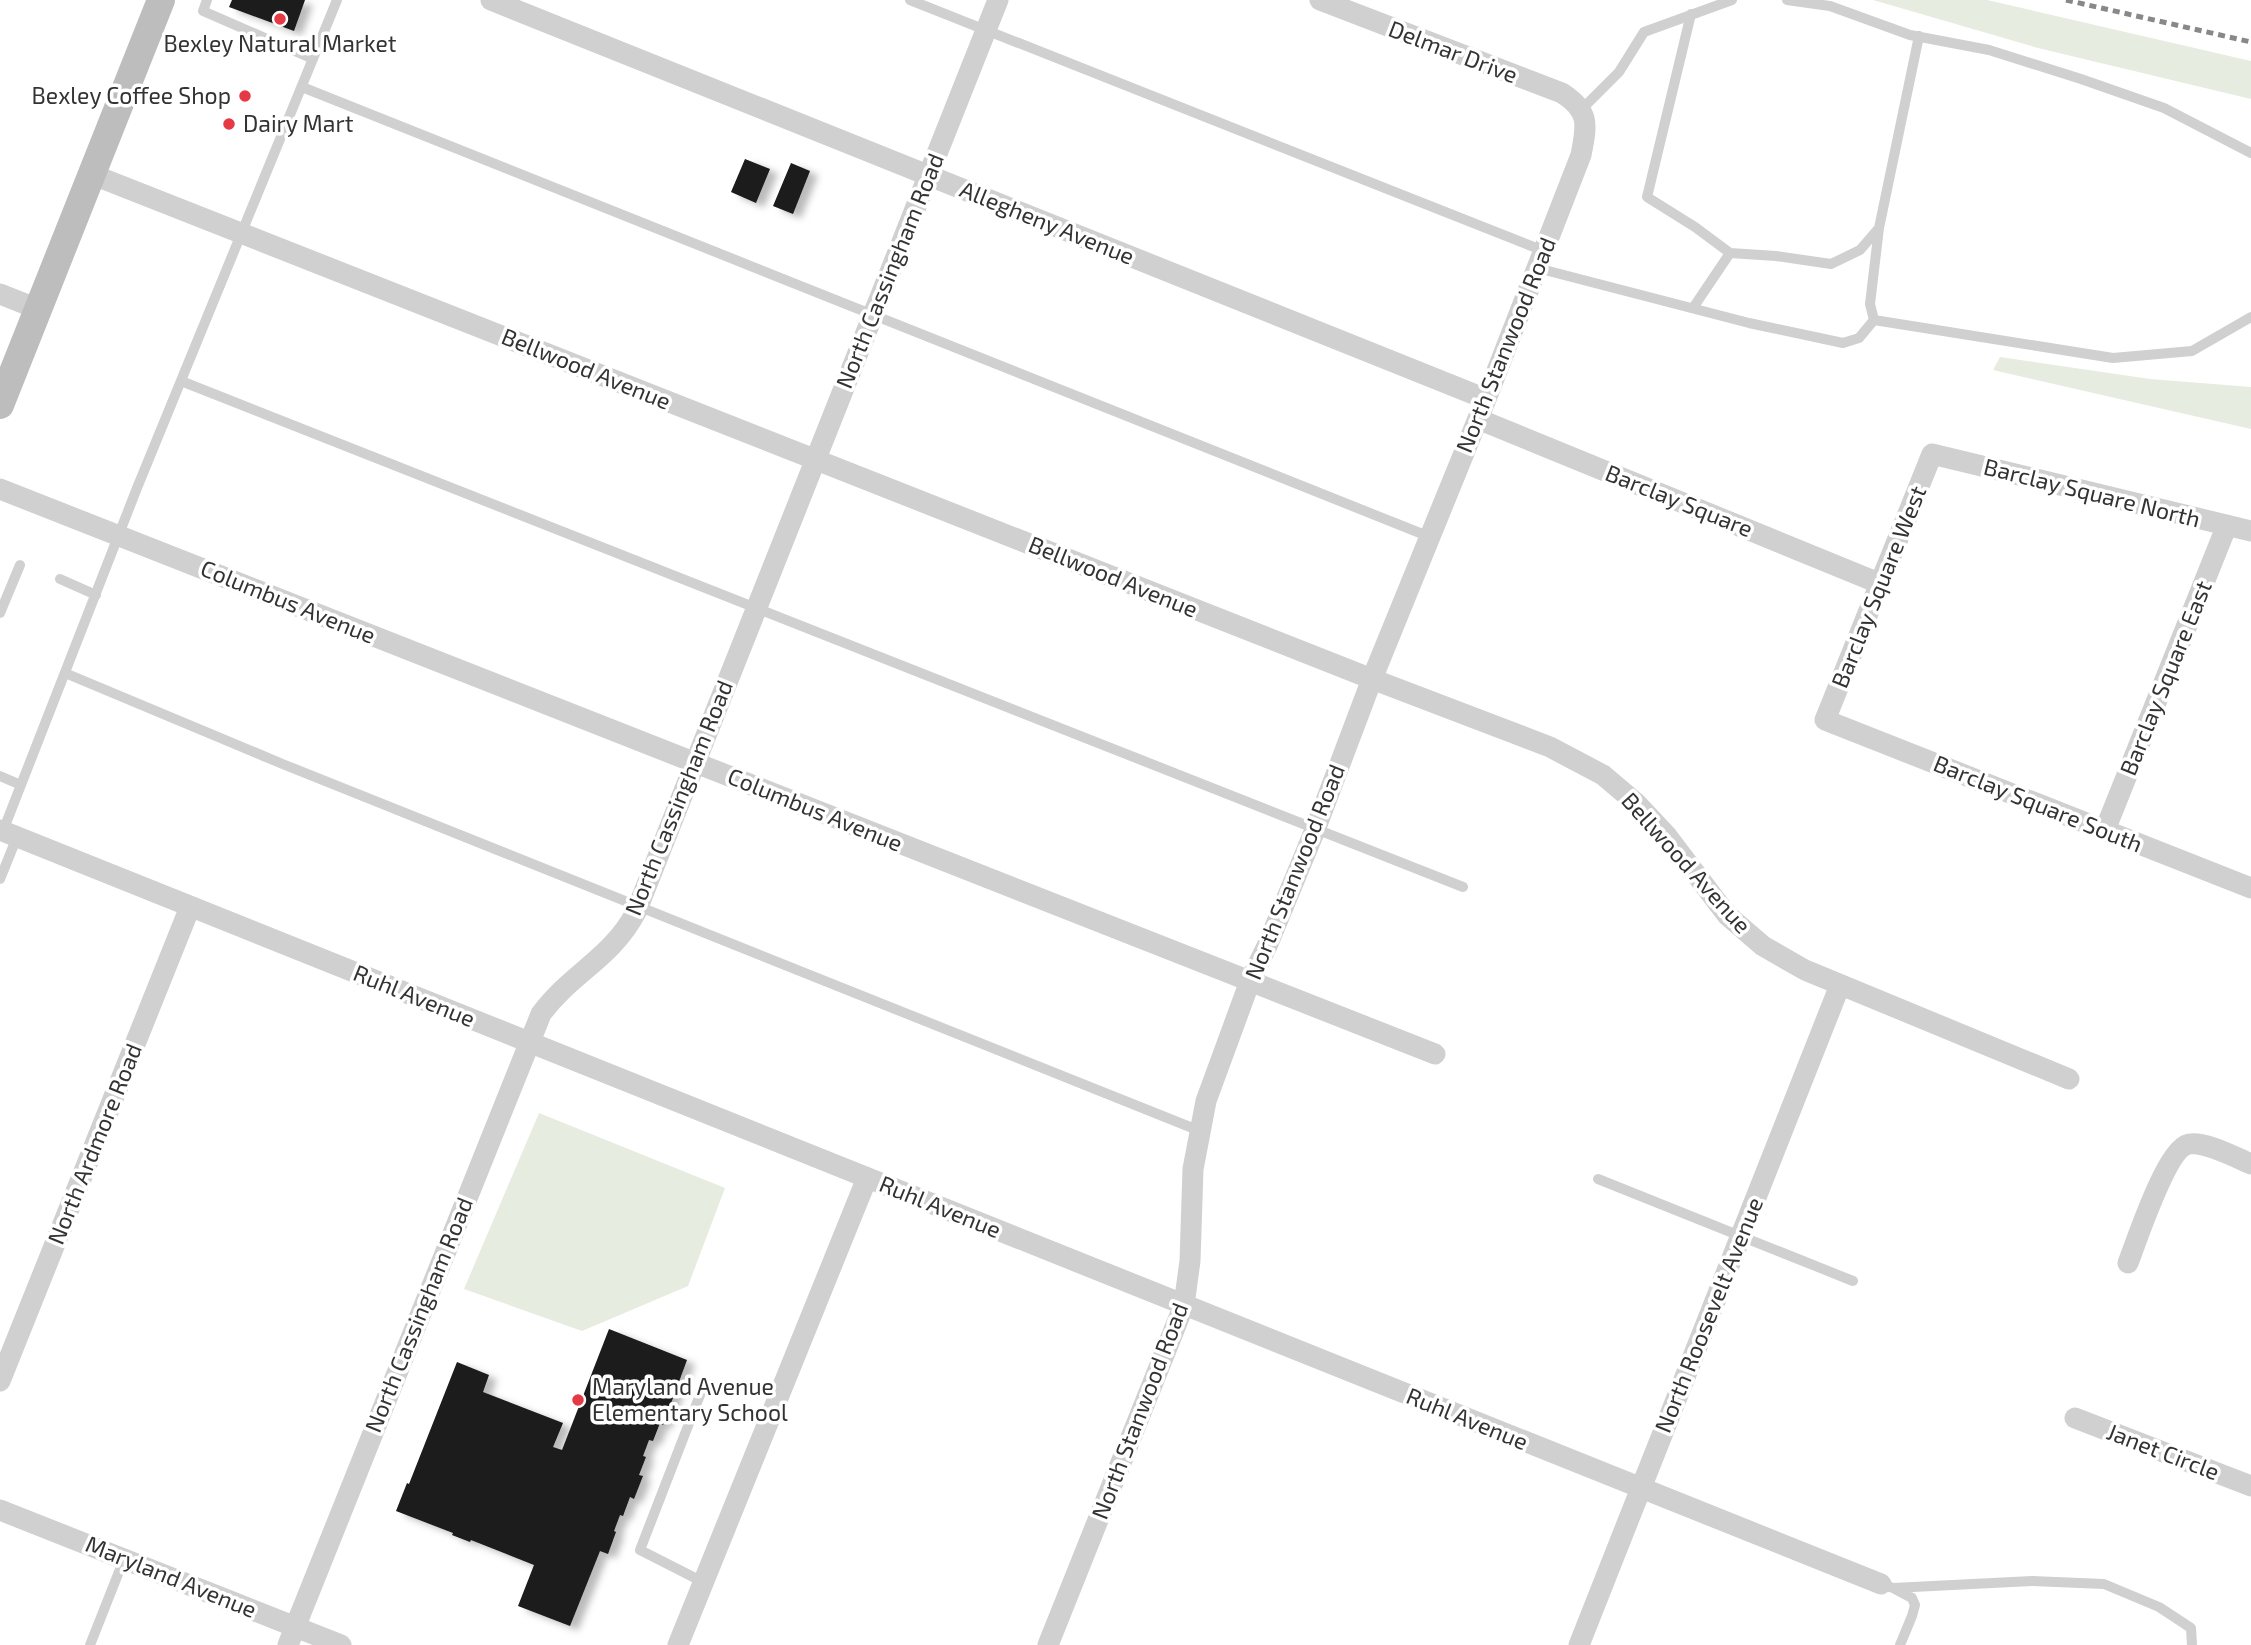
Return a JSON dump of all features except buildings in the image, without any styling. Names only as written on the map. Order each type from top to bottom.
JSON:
[{"type":"street","points":[[0,405],[161,0]]},
{"type":"street","name":"Allegheny Avenue","points":[[491,0],[1486,399]]},
{"type":"street","name":"North Cassingham Road","points":[[292,1636],[541,1014],[554,995],[596,962],[616,941],[630,923],[638,905],[998,0]]},
{"type":"street","name":"Delmar Drive","points":[[1320,0],[1562,93],[1582,109]]},
{"type":"street","name":"North Stanwood Road","points":[[1048,1645],[1184,1305],[1190,1261],[1193,1169],[1206,1101],[1250,981],[1316,828],[1372,679],[1486,399],[1581,155],[1586,133],[1582,109]]},
{"type":"street","name":"Bellwood Avenue","points":[[91,174],[1550,747],[1603,775],[1636,803],[1667,836],[1727,915],[1763,946],[1805,970],[2069,1079]]},
{"type":"street","points":[[0,294],[38,309]]},
{"type":"street","name":"Barclay Square","points":[[1478,419],[1881,584]]},
{"type":"street","name":"Barclay Square West","points":[[1825,720],[1932,454]]},
{"type":"street","name":"Barclay Square North","points":[[1932,454],[2251,531]]},
{"type":"street","name":"Columbus Avenue","points":[[0,489],[1435,1054]]},
{"type":"street","name":"Barclay Square East","points":[[2105,830],[2227,526]]},
{"type":"street","name":"Barclay Square South","points":[[1825,720],[2251,888]]},
{"type":"street","name":"Ruhl Avenue","points":[[7,832],[1887,1586]]},
{"type":"street","name":"North Ardmore Road","points":[[0,1381],[190,907]]},
{"type":"street","name":"North Roosevelt Avenue","points":[[1579,1645],[1840,985]]},
{"type":"street","points":[[2128,1263],[2166,1168],[2176,1152],[2186,1144],[2198,1143],[2251,1164]]},
{"type":"street","points":[[678,1645],[867,1178]]},
{"type":"street","name":"Janet Circle","points":[[2075,1418],[2251,1486]]},
{"type":"street","name":"Maryland Avenue","points":[[0,1510],[124,1559],[292,1636],[341,1645]]},
{"type":"lane","points":[[207,0],[203,11],[313,59]]},
{"type":"lane","points":[[0,879],[7,832],[21,785],[181,381],[337,0]]},
{"type":"lane","points":[[911,0],[1540,260],[1693,308],[1843,342],[1859,338],[1874,320]]},
{"type":"lane","points":[[1582,109],[1619,72],[1643,32],[1732,0]]},
{"type":"lane","points":[[1787,0],[1830,6],[1919,36],[1989,50],[2164,108],[2251,153]]},
{"type":"lane","points":[[1691,14],[1647,197],[1730,253],[1832,264],[1860,250],[1879,228]]},
{"type":"lane","points":[[1874,320],[1870,304],[1879,228],[1919,36]]},
{"type":"lane","points":[[302,87],[1430,537]]},
{"type":"lane","points":[[1693,308],[1730,253]]},
{"type":"lane","points":[[1874,320],[2113,358],[2192,351],[2251,317]]},
{"type":"lane","points":[[181,381],[1463,887]]},
{"type":"lane","points":[[0,613],[20,565]]},
{"type":"lane","points":[[60,579],[96,595]]},
{"type":"lane","points":[[65,673],[285,765],[1200,1131]]},
{"type":"lane","points":[[0,776],[21,785]]},
{"type":"lane","points":[[1598,1179],[1853,1281]]},
{"type":"lane","points":[[703,1582],[640,1550],[705,1382]]},
{"type":"lane","points":[[90,1645],[124,1559]]},
{"type":"lane","points":[[1887,1586],[2032,1581],[2104,1584],[2159,1607],[2191,1628],[2192,1645]]},
{"type":"lane","points":[[1887,1586],[1912,1598],[1914,1605],[1900,1645]]},
{"type":"shaded area","points":[[1873,0],[1987,0],[2251,61],[2251,99],[2038,48]]},
{"type":"shaded area","points":[[2000,357],[2150,379],[2251,387],[2251,429],[1993,370]]},
{"type":"shaded area","points":[[539,1113],[725,1188],[688,1286],[582,1331],[464,1289]]},
{"type":"railway","points":[[2066,0],[2251,42]]},
{"type":"place","name":"Bexley Natural Market","points":[[280,19]]},
{"type":"place","name":"Bexley Coffee Shop","points":[[245,96]]},
{"type":"place","name":"Dairy Mart","points":[[229,124]]},
{"type":"place","name":"Maryland Avenue Elementary School","points":[[578,1400]]}]
